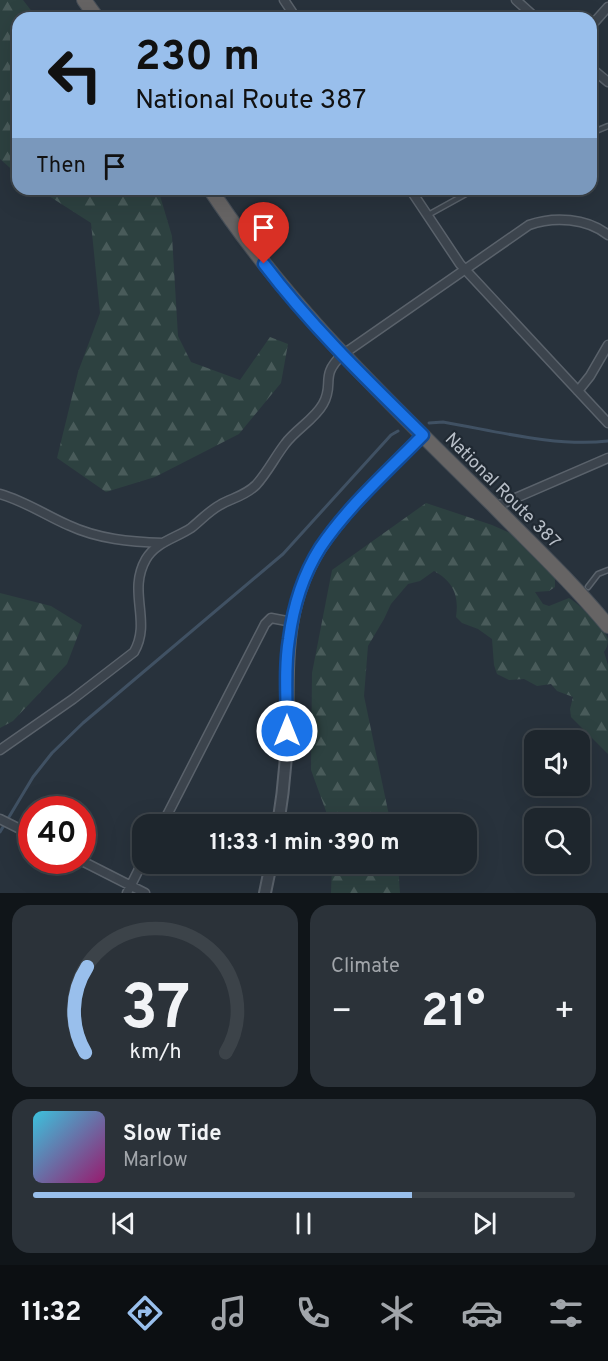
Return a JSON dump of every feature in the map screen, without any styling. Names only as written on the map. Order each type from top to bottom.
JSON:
[{"type":"highway","name":"National Route 387","points":[[214,195],[275,279],[342,355],[567,580],[608,626]]},
{"type":"street","points":[[516,0],[529,12]]},
{"type":"street","points":[[597,19],[608,7]]},
{"type":"street","points":[[414,195],[464,269],[608,423]]},
{"type":"street","points":[[0,750],[73,699],[134,652],[140,642],[143,629],[138,608],[138,592],[143,567],[150,554],[163,543],[192,527],[213,509],[245,494],[254,487],[286,442],[320,409],[326,396],[329,370],[342,355],[519,230],[537,222],[550,220],[585,222],[608,235]]},
{"type":"street","points":[[578,391],[590,376],[608,345]]},
{"type":"street","points":[[279,814],[286,763],[287,653],[292,621],[304,580],[320,548],[348,514],[423,435]]},
{"type":"street","points":[[495,507],[608,458]]},
{"type":"street","points":[[0,494],[19,500],[67,525],[91,534],[126,541],[163,543]]},
{"type":"street","points":[[168,814],[265,624],[271,618],[292,621]]},
{"type":"street","points":[[0,819],[18,828]]},
{"type":"street","points":[[96,869],[129,889],[146,893]]},
{"type":"street","points":[[129,889],[136,874]]},
{"type":"street","points":[[265,893],[269,874]]},
{"type":"lane","points":[[428,216],[464,195]]},
{"type":"lane","points":[[588,587],[598,574],[608,570]]},
{"type":"green space","points":[[0,0],[23,0],[32,12],[12,12],[12,170],[0,159]]},
{"type":"green space","points":[[47,195],[160,195],[172,236],[178,336],[191,362],[240,380],[270,337],[288,344],[281,383],[239,434],[155,477],[106,492],[57,458],[78,372],[100,313],[91,223]]},
{"type":"green space","points":[[426,503],[492,525],[521,538],[524,546],[555,578],[555,587],[549,591],[535,592],[543,604],[549,606],[569,598],[585,611],[608,639],[604,652],[608,665],[608,754],[590,736],[590,730],[584,730],[571,717],[573,697],[557,691],[551,684],[537,686],[524,679],[509,680],[497,674],[492,639],[478,629],[462,623],[456,617],[457,602],[454,590],[441,575],[434,571],[420,581],[408,584],[391,604],[368,646],[364,696],[389,814],[327,814],[311,770],[312,673],[332,570]]},
{"type":"green space","points":[[0,593],[51,606],[82,625],[67,664],[13,721],[0,728]]},
{"type":"green space","points":[[332,874],[399,874],[400,893],[331,893]]},
{"type":"waterway","points":[[429,423],[443,422],[546,440],[608,441]]},
{"type":"waterway","points":[[0,832],[33,777],[52,753],[83,723],[283,554],[391,435],[398,431]]},
{"type":"route","points":[[264,264],[347,360],[423,435],[335,528],[320,548],[307,573],[292,620],[287,653],[287,731]]}]
